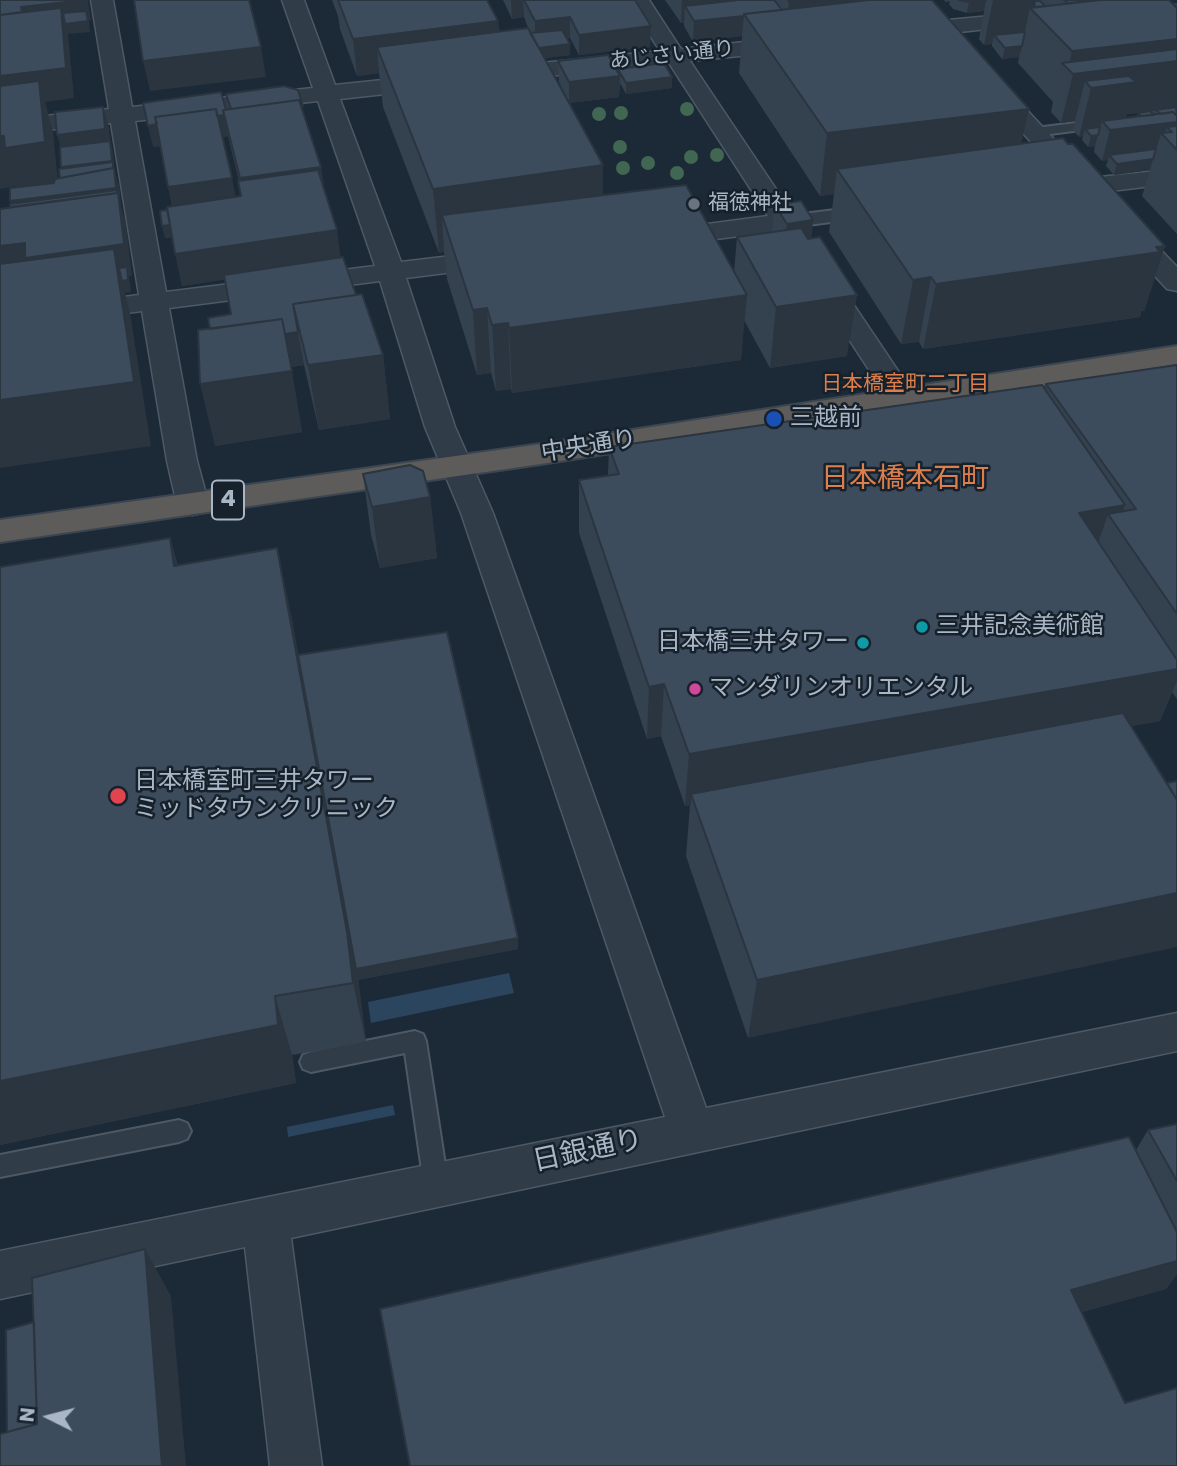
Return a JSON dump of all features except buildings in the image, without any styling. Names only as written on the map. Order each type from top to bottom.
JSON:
[{"type":"highway","name":"中央通り","points":[[0,531],[457,466],[1177,355]]},
{"type":"street","points":[[102,0],[182,461],[193,505]]},
{"type":"street","points":[[293,0],[391,272],[440,427],[477,513],[692,1131]]},
{"type":"street","points":[[638,0],[902,399]]},
{"type":"street","points":[[919,9],[954,47]]},
{"type":"street","points":[[883,33],[1054,16]]},
{"type":"street","name":"あじさい通り","points":[[477,77],[814,41]]},
{"type":"street","points":[[512,54],[517,65],[540,80],[546,89]]},
{"type":"street","points":[[972,66],[1177,283]]},
{"type":"street","points":[[0,128],[452,80]]},
{"type":"street","points":[[1058,189],[1177,176]]},
{"type":"street","points":[[631,242],[881,211]]},
{"type":"street","points":[[0,321],[513,257]]},
{"type":"street","name":"日銀通り","points":[[0,1275],[1177,1032]]},
{"type":"street","points":[[265,1222],[296,1466]]},
{"type":"lane","points":[[1035,132],[1112,122]]},
{"type":"lane","points":[[311,1062],[415,1041],[436,1184]]},
{"type":"lane","points":[[0,1166],[178,1131]]},
{"type":"water","points":[[509,973],[514,993],[371,1023],[368,1002]]},
{"type":"water","points":[[393,1105],[395,1115],[288,1137],[287,1127]]},
{"type":"place","name":"福徳神社","points":[[694,204]]},
{"type":"place","name":"三越前","points":[[774,419]]},
{"type":"place","name":"三井記念美術館","points":[[922,627]]},
{"type":"place","name":"日本橋三井タワー","points":[[863,643]]},
{"type":"place","name":"マンダリンオリエンタル","points":[[695,689]]},
{"type":"place","name":"日本橋室町三井タワー ミッドタウンクリニック","points":[[118,796]]},
{"type":"district","name":"日本橋室町二丁目","points":[[905,385]]},
{"type":"district","name":"日本橋本石町","points":[[905,480]]}]
